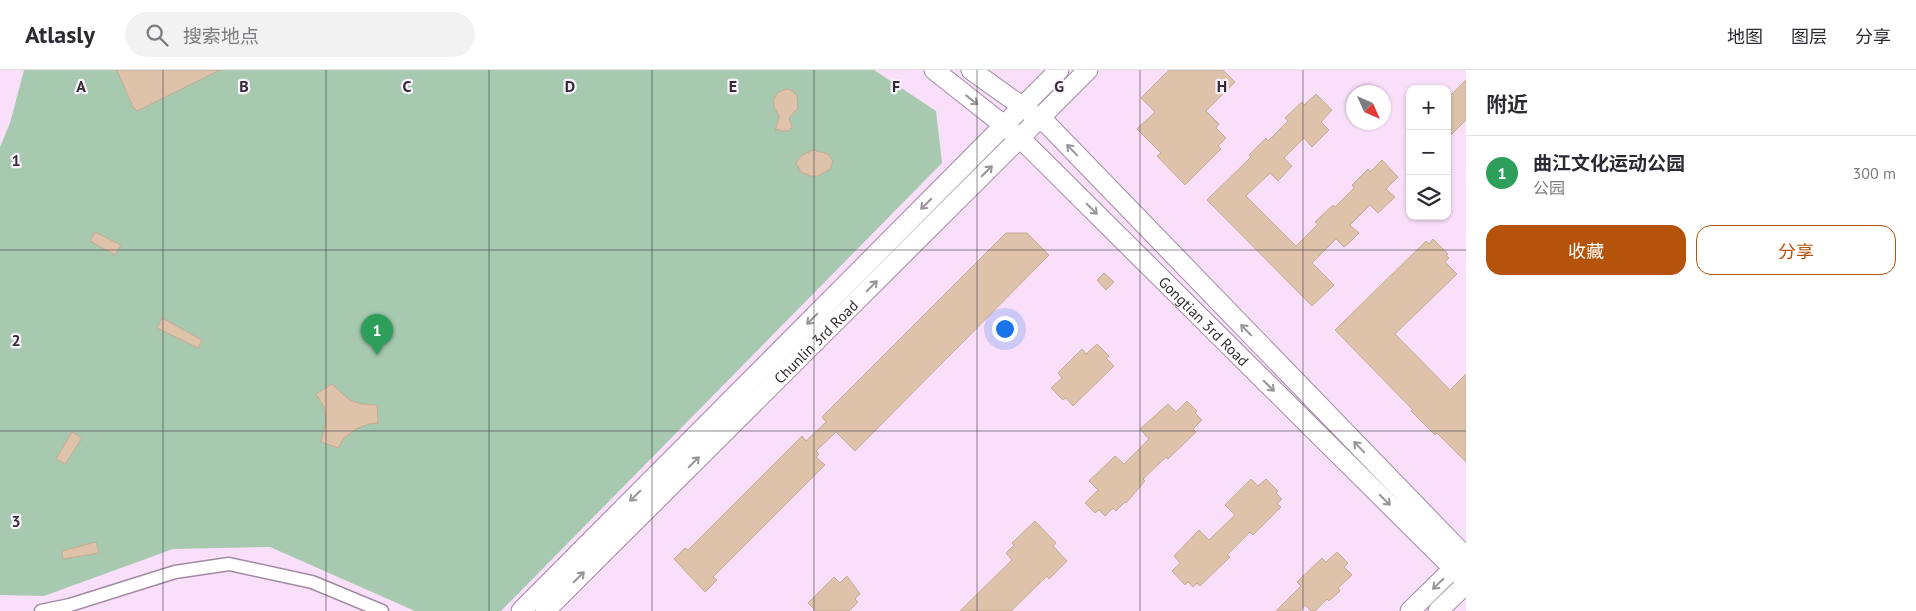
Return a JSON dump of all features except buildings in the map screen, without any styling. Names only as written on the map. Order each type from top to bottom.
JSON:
[{"type":"street","name":"Gongtian 3rd Road","points":[[934,70],[1020,138],[1463,569]]},
{"type":"street","name":"Gongtian 3rd Road","points":[[971,70],[1040,119],[1463,569]]},
{"type":"street","name":"Chunlin 3rd Road","points":[[521,611],[1059,70]]},
{"type":"street","name":"Chunlin 3rd Road","points":[[545,611],[1088,70]]},
{"type":"street","points":[[41,611],[70,605],[174,572],[229,564],[312,582],[382,611]]},
{"type":"street","points":[[1410,611],[1463,569]]},
{"type":"street","points":[[1438,611],[1463,569]]},
{"type":"green space","points":[[24,70],[874,70],[936,111],[942,163],[501,611],[415,611],[270,547],[173,549],[44,596],[0,595],[0,147],[10,123]]},
{"type":"place","name":"曲江文化运动公园","points":[[377,355]]}]
